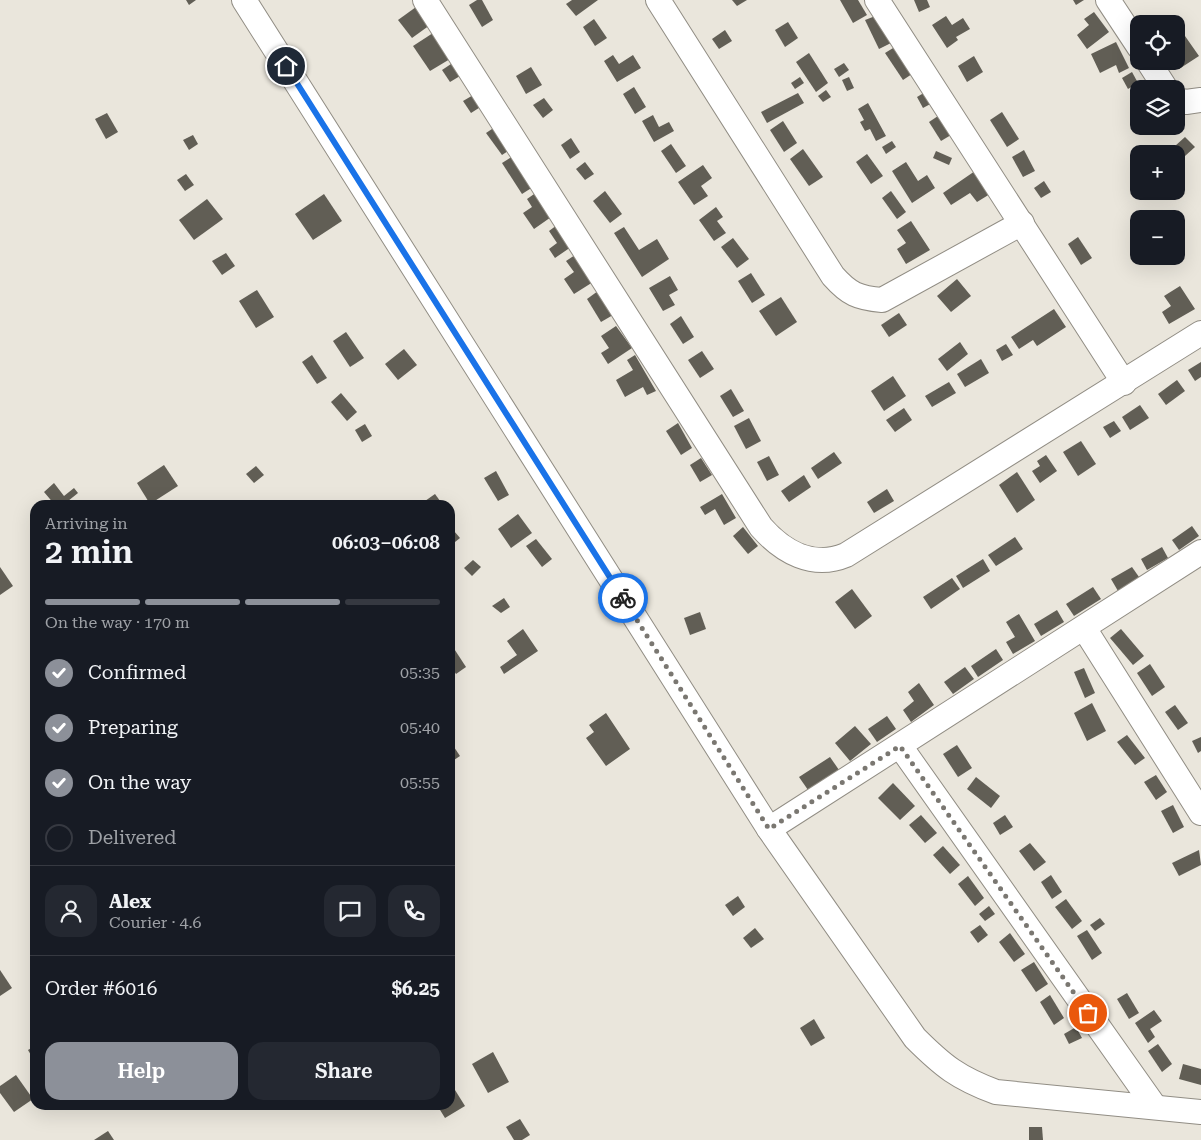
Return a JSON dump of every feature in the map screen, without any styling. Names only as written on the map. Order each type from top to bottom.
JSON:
[{"type":"street","points":[[244,0],[769,829],[915,1038],[939,1062],[966,1081],[996,1092],[1201,1112]]},
{"type":"street","points":[[425,0],[761,527],[773,540],[784,548],[808,560],[825,562],[846,555],[1124,383],[1201,333]]},
{"type":"street","points":[[658,0],[833,276],[846,291],[865,299],[882,300],[1022,223]]},
{"type":"street","points":[[877,0],[1124,383]]},
{"type":"street","points":[[1108,0],[1130,33]]},
{"type":"street","points":[[1185,102],[1201,100]]},
{"type":"street","points":[[769,829],[1201,552]]},
{"type":"street","points":[[1084,628],[1201,813]]},
{"type":"street","points":[[900,746],[1155,1107]]},
{"type":"building","points":[[186,0],[196,0],[189,5]]},
{"type":"building","points":[[477,0],[482,0],[493,20],[482,27],[469,5]]},
{"type":"building","points":[[572,0],[598,0],[576,16],[566,4]]},
{"type":"building","points":[[732,0],[747,0],[737,6]]},
{"type":"building","points":[[840,0],[858,0],[867,15],[853,23]]},
{"type":"building","points":[[914,0],[927,0],[930,7],[919,12]]},
{"type":"building","points":[[1073,0],[1084,0],[1076,5]]},
{"type":"building","points":[[416,7],[430,25],[412,38],[398,20]]},
{"type":"building","points":[[1094,12],[1109,32],[1087,49],[1077,35],[1089,25],[1084,19]]},
{"type":"building","points":[[878,15],[891,43],[879,49],[865,20]]},
{"type":"building","points":[[946,16],[952,25],[963,18],[970,29],[956,37],[958,40],[947,48],[932,25]]},
{"type":"building","points":[[594,19],[607,38],[595,46],[583,27]]},
{"type":"building","points":[[788,22],[798,38],[785,47],[775,30]]},
{"type":"building","points":[[725,30],[732,41],[719,49],[712,39]]},
{"type":"building","points":[[433,33],[450,59],[430,71],[413,46]]},
{"type":"building","points":[[1185,36],[1199,56],[1185,65]]},
{"type":"building","points":[[1116,42],[1129,68],[1119,73],[1116,65],[1100,73],[1091,54]]},
{"type":"building","points":[[898,45],[915,72],[903,80],[885,53]]},
{"type":"building","points":[[809,53],[828,83],[816,92],[796,62]]},
{"type":"building","points":[[613,55],[619,64],[633,55],[641,68],[617,82],[604,61]]},
{"type":"building","points":[[974,56],[983,72],[967,82],[958,66]]},
{"type":"building","points":[[844,63],[849,70],[839,77],[834,69]]},
{"type":"building","points":[[451,64],[460,76],[450,82],[442,70]]},
{"type":"building","points":[[531,67],[542,85],[526,94],[516,76]]},
{"type":"building","points":[[1132,72],[1136,80],[1130,80],[1130,88],[1128,89],[1122,78]]},
{"type":"building","points":[[800,77],[804,83],[795,89],[791,83]]},
{"type":"building","points":[[849,77],[854,88],[847,91],[842,80]]},
{"type":"building","points":[[634,87],[646,107],[635,114],[623,94]]},
{"type":"building","points":[[826,90],[831,97],[823,102],[818,96]]},
{"type":"building","points":[[927,91],[934,102],[923,108],[917,97]]},
{"type":"building","points":[[798,93],[804,103],[767,123],[761,112]]},
{"type":"building","points":[[475,94],[482,106],[471,113],[463,101]]},
{"type":"building","points":[[544,98],[553,110],[543,118],[533,105]]},
{"type":"building","points":[[868,103],[886,136],[876,141],[870,129],[865,131],[860,122],[864,120],[858,109]]},
{"type":"building","points":[[1002,112],[1019,139],[1007,147],[990,120]]},
{"type":"building","points":[[107,113],[118,132],[106,139],[95,119]]},
{"type":"building","points":[[653,115],[659,127],[669,122],[674,131],[654,142],[642,121]]},
{"type":"building","points":[[938,116],[951,135],[941,141],[929,122]]},
{"type":"building","points":[[783,121],[797,143],[784,152],[770,130]]},
{"type":"building","points":[[495,127],[511,149],[502,155],[486,133]]},
{"type":"building","points":[[193,135],[198,144],[189,150],[183,140]]},
{"type":"building","points":[[1185,137],[1195,147],[1185,156],[1185,145],[1176,145]]},
{"type":"building","points":[[571,138],[580,152],[570,159],[561,145]]},
{"type":"building","points":[[892,141],[896,147],[886,154],[882,147]]},
{"type":"building","points":[[671,144],[686,166],[676,173],[661,151]]},
{"type":"building","points":[[803,149],[823,177],[809,186],[790,159]]},
{"type":"building","points":[[1024,150],[1035,171],[1023,177],[1012,157]]},
{"type":"building","points":[[936,151],[952,158],[949,165],[933,158]]},
{"type":"building","points":[[867,154],[883,176],[871,184],[856,162]]},
{"type":"building","points":[[513,156],[533,187],[522,194],[502,163]]},
{"type":"building","points":[[585,162],[594,174],[585,180],[576,169]]},
{"type":"building","points":[[906,162],[918,181],[927,175],[935,188],[912,203],[892,171]]},
{"type":"building","points":[[703,165],[712,178],[701,186],[708,196],[694,205],[678,182]]},
{"type":"building","points":[[975,171],[990,194],[977,202],[970,193],[951,205],[943,193]]},
{"type":"building","points":[[186,174],[194,185],[185,191],[177,180]]},
{"type":"building","points":[[1044,181],[1051,192],[1041,198],[1034,188]]},
{"type":"building","points":[[605,191],[622,214],[610,223],[593,201]]},
{"type":"building","points":[[891,191],[906,212],[897,219],[882,198]]},
{"type":"building","points":[[537,192],[554,215],[534,229],[523,213],[532,207],[527,199]]},
{"type":"building","points":[[324,194],[342,221],[313,240],[295,214]]},
{"type":"building","points":[[207,199],[223,219],[194,240],[179,220]]},
{"type":"building","points":[[716,207],[723,217],[717,221],[726,233],[714,241],[699,220]]},
{"type":"building","points":[[911,221],[930,250],[906,264],[897,249],[906,243],[897,230]]},
{"type":"building","points":[[557,225],[571,247],[555,258],[549,249],[557,243],[549,231]]},
{"type":"building","points":[[624,227],[639,250],[657,239],[669,259],[642,277],[614,233]]},
{"type":"building","points":[[1078,237],[1092,258],[1081,265],[1068,244]]},
{"type":"building","points":[[733,238],[749,259],[737,268],[721,247]]},
{"type":"building","points":[[226,253],[235,266],[222,275],[212,261]]},
{"type":"building","points":[[575,255],[593,282],[574,294],[564,279],[574,272],[566,261]]},
{"type":"building","points":[[751,273],[765,295],[752,303],[738,281]]},
{"type":"building","points":[[670,276],[678,290],[669,295],[675,305],[663,311],[649,288]]},
{"type":"building","points":[[957,279],[971,296],[951,312],[937,296]]},
{"type":"building","points":[[1180,286],[1195,309],[1169,324],[1162,312],[1171,306],[1164,296]]},
{"type":"building","points":[[257,290],[274,317],[256,328],[239,301]]},
{"type":"building","points":[[598,291],[613,315],[601,322],[587,299]]},
{"type":"building","points":[[781,297],[797,322],[776,336],[759,311]]},
{"type":"building","points":[[1054,309],[1066,327],[1037,346],[1033,340],[1019,349],[1011,337]]},
{"type":"building","points":[[899,313],[907,325],[889,337],[881,325]]},
{"type":"building","points":[[681,316],[694,337],[683,344],[670,324]]},
{"type":"building","points":[[616,326],[632,348],[608,364],[601,353],[609,348],[601,336]]},
{"type":"building","points":[[346,332],[364,358],[350,367],[333,341]]},
{"type":"building","points":[[960,342],[968,354],[947,371],[938,359]]},
{"type":"building","points":[[1006,344],[1013,355],[1002,361],[996,350]]},
{"type":"building","points":[[404,349],[417,365],[398,380],[385,364]]},
{"type":"building","points":[[702,351],[714,369],[700,378],[688,360]]},
{"type":"building","points":[[312,355],[327,378],[317,384],[302,362]]},
{"type":"building","points":[[635,355],[656,391],[647,395],[643,387],[625,397],[616,380],[633,370],[627,360]]},
{"type":"building","points":[[981,359],[989,373],[965,387],[957,374]]},
{"type":"building","points":[[1201,362],[1201,377],[1195,381],[1188,370]]},
{"type":"building","points":[[893,376],[906,396],[884,411],[871,391]]},
{"type":"building","points":[[1177,380],[1185,391],[1166,405],[1158,394]]},
{"type":"building","points":[[949,382],[956,393],[932,407],[925,396]]},
{"type":"building","points":[[731,389],[744,411],[733,417],[720,396]]},
{"type":"building","points":[[341,393],[357,412],[347,421],[331,402]]},
{"type":"building","points":[[1140,405],[1149,418],[1130,430],[1122,417]]},
{"type":"building","points":[[904,408],[912,420],[895,432],[886,420]]},
{"type":"building","points":[[749,418],[761,441],[746,449],[734,426]]},
{"type":"building","points":[[1114,421],[1121,431],[1110,438],[1103,427]]},
{"type":"building","points":[[678,423],[692,448],[681,455],[666,431]]},
{"type":"building","points":[[365,424],[372,436],[362,442],[355,430]]},
{"type":"building","points":[[1081,441],[1096,464],[1078,476],[1063,452]]},
{"type":"building","points":[[834,452],[842,463],[818,479],[811,468]]},
{"type":"building","points":[[1046,455],[1057,471],[1040,483],[1032,471],[1040,466],[1037,461]]},
{"type":"building","points":[[769,456],[779,475],[767,481],[757,462]]},
{"type":"building","points":[[701,458],[712,475],[700,482],[690,465]]},
{"type":"building","points":[[164,465],[178,486],[156,500],[148,500],[137,483]]},
{"type":"building","points":[[256,466],[264,475],[254,483],[246,474]]},
{"type":"building","points":[[496,471],[509,495],[498,501],[484,478]]},
{"type":"building","points":[[1017,472],[1035,500],[1017,513],[999,485]]},
{"type":"building","points":[[804,475],[811,487],[789,502],[781,491]]},
{"type":"building","points":[[54,483],[64,496],[74,488],[78,493],[69,500],[51,500],[44,492]]},
{"type":"building","points":[[887,489],[894,501],[874,513],[867,502]]},
{"type":"building","points":[[435,494],[439,500],[426,500]]},
{"type":"building","points":[[722,494],[736,518],[724,525],[715,509],[705,515],[700,507]]},
{"type":"building","points":[[518,514],[532,533],[511,548],[498,529]]},
{"type":"building","points":[[1192,526],[1199,536],[1179,550],[1172,540]]},
{"type":"building","points":[[743,527],[758,546],[748,554],[733,536]]},
{"type":"building","points":[[455,532],[460,538],[455,542]]},
{"type":"building","points":[[1015,537],[1023,549],[996,566],[988,555]]},
{"type":"building","points":[[536,539],[552,559],[542,567],[526,546]]},
{"type":"building","points":[[1162,547],[1168,558],[1147,570],[1141,559]]},
{"type":"building","points":[[983,559],[990,571],[963,588],[956,576]]},
{"type":"building","points":[[473,560],[481,567],[472,576],[464,568]]},
{"type":"building","points":[[0,567],[13,586],[0,595]]},
{"type":"building","points":[[1132,567],[1139,577],[1118,591],[1111,579]]},
{"type":"building","points":[[952,578],[960,589],[931,609],[923,597]]},
{"type":"building","points":[[1093,587],[1101,599],[1074,616],[1066,604]]},
{"type":"building","points":[[852,589],[872,616],[855,629],[835,602]]},
{"type":"building","points":[[504,598],[510,607],[501,613],[492,606]]},
{"type":"building","points":[[1057,610],[1064,622],[1041,636],[1034,624]]},
{"type":"building","points":[[700,612],[706,629],[690,635],[684,618]]},
{"type":"building","points":[[1019,614],[1035,641],[1013,654],[1006,642],[1015,637],[1006,622]]},
{"type":"building","points":[[523,629],[538,651],[504,674],[500,667],[517,655],[507,641]]},
{"type":"building","points":[[1121,629],[1144,656],[1133,665],[1110,638]]},
{"type":"building","points":[[996,649],[1003,660],[978,677],[971,666]]},
{"type":"building","points":[[455,650],[466,667],[456,674],[455,672]]},
{"type":"building","points":[[1150,664],[1165,687],[1152,696],[1137,673]]},
{"type":"building","points":[[965,667],[974,679],[953,694],[944,682]]},
{"type":"building","points":[[1084,668],[1095,693],[1085,698],[1074,672]]},
{"type":"building","points":[[919,683],[934,705],[911,722],[903,710],[914,701],[908,692]]},
{"type":"building","points":[[1092,703],[1106,731],[1087,741],[1074,713]]},
{"type":"building","points":[[1175,705],[1188,723],[1178,730],[1165,712]]},
{"type":"building","points":[[606,713],[630,749],[606,766],[586,738],[594,732],[589,725]]},
{"type":"building","points":[[887,716],[896,729],[877,742],[868,729]]},
{"type":"building","points":[[855,726],[871,744],[850,761],[835,743]]},
{"type":"building","points":[[1127,735],[1145,758],[1135,765],[1117,742]]},
{"type":"building","points":[[1201,737],[1201,751],[1198,753],[1192,741]]},
{"type":"building","points":[[957,745],[972,768],[958,777],[943,754]]},
{"type":"building","points":[[455,748],[460,756],[455,759]]},
{"type":"building","points":[[830,757],[839,770],[808,790],[799,777]]},
{"type":"building","points":[[1156,775],[1167,792],[1156,800],[1144,782]]},
{"type":"building","points":[[976,777],[1000,796],[991,808],[967,789]]},
{"type":"building","points":[[893,783],[915,806],[900,820],[878,798]]},
{"type":"building","points":[[1173,805],[1184,827],[1173,833],[1161,811]]},
{"type":"building","points":[[921,815],[937,833],[925,843],[909,825]]},
{"type":"building","points":[[1005,815],[1013,827],[1000,835],[993,823]]},
{"type":"building","points":[[1030,843],[1046,862],[1034,871],[1019,851]]},
{"type":"building","points":[[943,846],[960,865],[950,874],[933,855]]},
{"type":"building","points":[[1199,850],[1201,865],[1179,876],[1172,863]]},
{"type":"building","points":[[1051,875],[1062,892],[1052,899],[1041,882]]},
{"type":"building","points":[[968,876],[984,898],[975,906],[958,884]]},
{"type":"building","points":[[738,896],[745,907],[733,916],[725,905]]},
{"type":"building","points":[[1066,899],[1082,921],[1072,929],[1055,907]]},
{"type":"building","points":[[989,906],[995,914],[985,921],[979,914]]},
{"type":"building","points":[[1100,918],[1105,924],[1095,931],[1090,925]]},
{"type":"building","points":[[980,925],[988,935],[978,943],[970,932]]},
{"type":"building","points":[[755,928],[764,939],[751,948],[743,938]]},
{"type":"building","points":[[1087,930],[1102,953],[1092,960],[1077,936]]},
{"type":"building","points":[[1010,933],[1025,954],[1014,962],[999,942]]},
{"type":"building","points":[[1034,962],[1048,984],[1036,992],[1021,970]]},
{"type":"building","points":[[0,970],[12,988],[0,996]]},
{"type":"building","points":[[1127,993],[1139,1013],[1129,1019],[1117,999]]},
{"type":"building","points":[[1050,995],[1064,1018],[1054,1025],[1040,1002]]},
{"type":"building","points":[[1154,1010],[1162,1021],[1150,1029],[1155,1037],[1148,1043],[1135,1023]]},
{"type":"building","points":[[814,1019],[825,1038],[811,1046],[800,1028]]},
{"type":"building","points":[[1076,1027],[1082,1038],[1069,1044],[1064,1034]]},
{"type":"building","points":[[1158,1044],[1172,1064],[1162,1072],[1148,1051]]},
{"type":"building","points":[[493,1052],[509,1082],[488,1093],[472,1064]]},
{"type":"building","points":[[1183,1064],[1201,1069],[1201,1085],[1179,1079]]},
{"type":"building","points":[[16,1075],[30,1095],[30,1101],[14,1112],[0,1093],[0,1086]]},
{"type":"building","points":[[455,1090],[465,1106],[445,1118],[440,1110],[455,1110]]},
{"type":"building","points":[[520,1119],[530,1135],[522,1140],[514,1140],[506,1127]]},
{"type":"building","points":[[1029,1127],[1042,1127],[1043,1140],[1029,1140]]},
{"type":"building","points":[[108,1131],[114,1140],[94,1140]]},
{"type":"way so far","points":[[623,598],[769,829],[900,746],[1088,1013]]},
{"type":"route","points":[[286,66],[623,598]]}]
